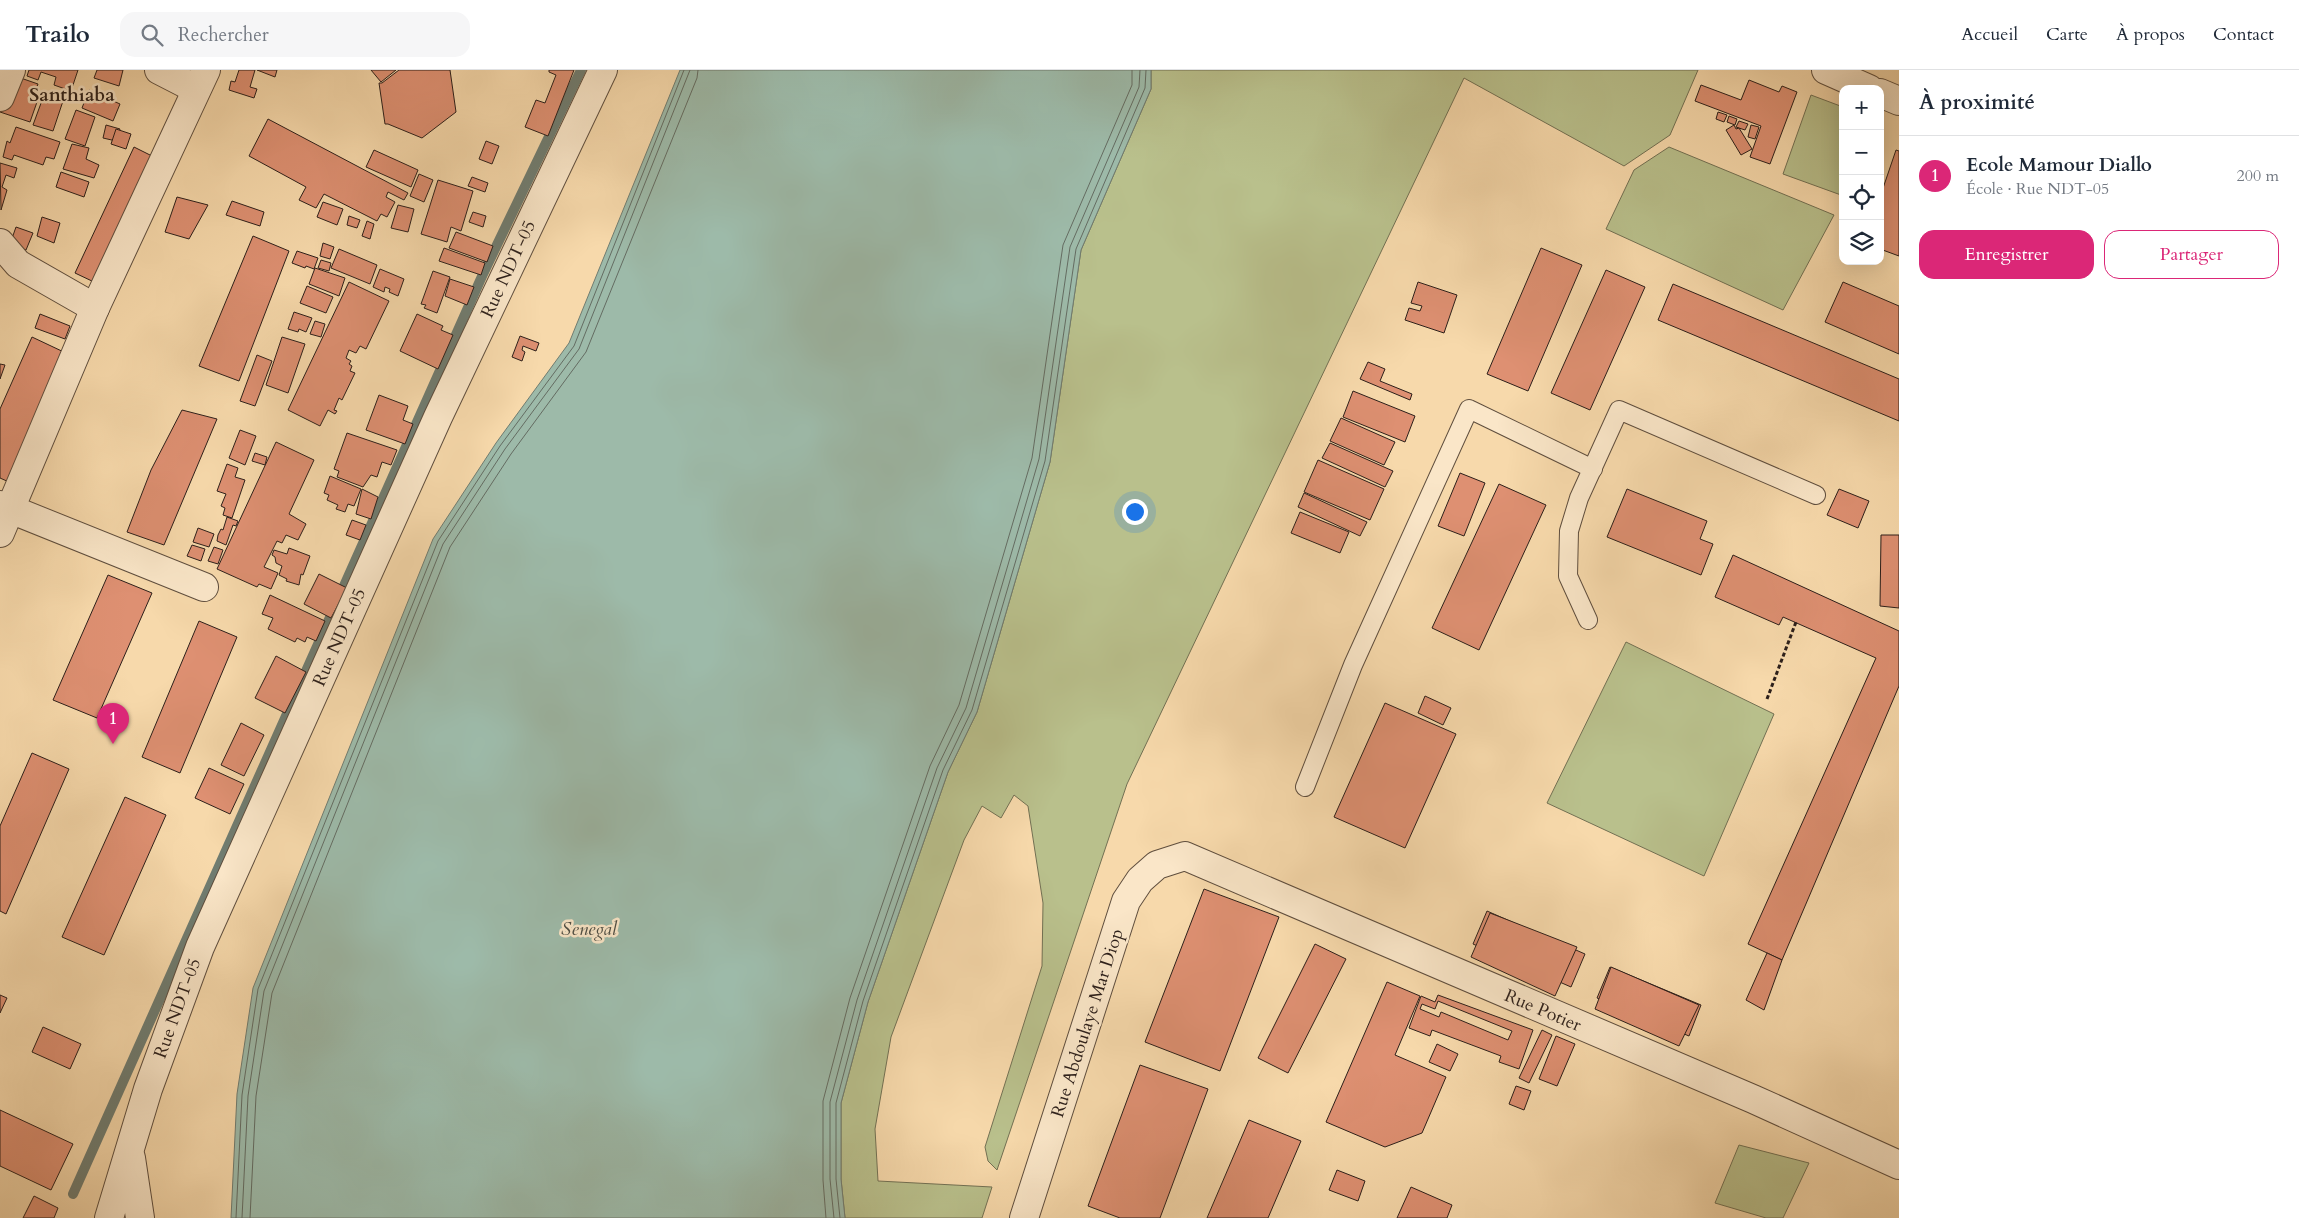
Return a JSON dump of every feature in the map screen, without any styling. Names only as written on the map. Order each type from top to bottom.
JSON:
[{"type":"street","points":[[0,97],[11,70]]},
{"type":"street","points":[[159,70],[201,80],[95,308],[4,516],[204,587]]},
{"type":"street","name":"Rue NDT-05","points":[[109,1218],[148,1089],[200,947],[438,417],[603,70]]},
{"type":"street","points":[[1826,70],[1860,85]]},
{"type":"street","points":[[1884,95],[1899,102]]},
{"type":"street","points":[[0,243],[18,264],[95,308]]},
{"type":"street","name":"Rue Potier","points":[[1185,856],[1753,1099],[1899,1165]]},
{"type":"street","name":"Rue Abdoulaye Mar Diop","points":[[1024,1218],[1126,901],[1140,880],[1157,865],[1185,856]]},
{"type":"street","points":[[130,1151],[140,1218]]},
{"type":"lane","points":[[1305,787],[1353,665],[1469,409],[1593,469]]},
{"type":"lane","points":[[1588,620],[1568,576],[1569,531],[1579,498],[1619,410],[1816,495]]},
{"type":"path","points":[[1767,699],[1796,622]]},
{"type":"green space","points":[[1151,70],[1698,70],[1670,135],[1624,166],[1464,78],[1127,784],[997,1170],[988,1161],[985,1147],[1042,966],[1043,903],[1028,806],[1014,795],[1001,818],[982,806],[964,840],[891,1037],[875,1129],[878,1181],[992,1187],[982,1218],[845,1218],[841,1179],[841,1103],[868,1002],[948,772],[977,712],[1050,462],[1081,250],[1151,89]]},
{"type":"green space","points":[[1811,95],[1839,106],[1839,194],[1783,174]]},
{"type":"green space","points":[[1669,147],[1834,215],[1783,310],[1606,229],[1634,170]]},
{"type":"green space","points":[[1626,642],[1774,714],[1704,876],[1547,803]]},
{"type":"green space","points":[[1739,1145],[1809,1163],[1783,1218],[1766,1218],[1715,1203]]},
{"type":"water","name":"Senegal","points":[[680,70],[1151,70],[1151,89],[1081,250],[1050,462],[977,712],[948,772],[868,1002],[841,1103],[841,1179],[845,1218],[231,1218],[237,1094],[253,988],[433,539],[496,443],[569,343]]},
{"type":"building","points":[[29,70],[78,70],[71,91],[54,85],[56,77],[41,72],[38,80],[27,76]]},
{"type":"building","points":[[97,70],[123,70],[119,86],[94,78]]},
{"type":"building","points":[[239,70],[255,70],[250,87],[257,89],[254,98],[229,90],[231,81],[235,82]]},
{"type":"building","points":[[257,70],[277,70],[275,77]]},
{"type":"building","points":[[371,70],[396,70],[381,82]]},
{"type":"building","points":[[399,70],[450,70],[456,112],[422,138],[385,124],[379,83],[382,83]]},
{"type":"building","points":[[549,70],[574,70],[548,136],[525,127],[536,100],[545,103],[556,75],[549,72]]},
{"type":"building","points":[[12,75],[38,84],[32,101],[37,102],[30,122],[0,112]]},
{"type":"building","points":[[1749,80],[1779,92],[1782,86],[1797,92],[1770,164],[1750,157],[1761,126],[1695,101],[1701,85],[1741,100]]},
{"type":"building","points":[[89,90],[120,104],[113,121],[82,108]]},
{"type":"building","points":[[44,95],[63,101],[53,131],[33,125]]},
{"type":"building","points":[[76,110],[95,117],[85,146],[65,139]]},
{"type":"building","points":[[1718,112],[1727,115],[1724,122],[1716,119]]},
{"type":"building","points":[[1729,116],[1737,119],[1735,125],[1727,122]]},
{"type":"building","points":[[268,119],[408,193],[404,200],[388,192],[386,197],[395,202],[387,217],[381,214],[377,221],[324,194],[316,208],[299,200],[306,187],[249,156]]},
{"type":"building","points":[[1739,121],[1748,124],[1745,130],[1736,127]]},
{"type":"building","points":[[106,125],[120,129],[116,141],[103,138]]},
{"type":"building","points":[[1734,125],[1736,129],[1739,128],[1752,149],[1741,155],[1726,130]]},
{"type":"building","points":[[1751,125],[1759,127],[1755,139],[1748,137]]},
{"type":"building","points":[[16,127],[60,142],[54,159],[46,157],[43,165],[14,155],[12,160],[3,157],[7,141],[10,143]]},
{"type":"building","points":[[116,129],[131,134],[126,149],[111,144]]},
{"type":"building","points":[[486,141],[499,146],[492,164],[479,159]]},
{"type":"building","points":[[72,144],[89,148],[86,159],[99,165],[94,178],[63,169]]},
{"type":"building","points":[[134,147],[152,156],[94,282],[75,273]]},
{"type":"building","points":[[374,150],[418,170],[411,187],[366,167]]},
{"type":"building","points":[[1896,150],[1899,151],[1899,256],[1884,250],[1884,185]]},
{"type":"building","points":[[0,163],[17,168],[14,178],[6,175],[2,187],[7,190],[1,210]]},
{"type":"building","points":[[61,172],[89,182],[84,197],[56,187]]},
{"type":"building","points":[[419,174],[433,180],[424,202],[410,196]]},
{"type":"building","points":[[472,177],[488,183],[485,192],[468,186]]},
{"type":"building","points":[[438,180],[473,191],[461,231],[451,227],[447,242],[421,234]]},
{"type":"building","points":[[177,197],[208,205],[189,239],[165,232]]},
{"type":"building","points":[[232,201],[264,212],[260,226],[226,215]]},
{"type":"building","points":[[323,202],[343,209],[337,225],[317,217]]},
{"type":"building","points":[[398,205],[414,209],[408,232],[391,228]]},
{"type":"building","points":[[473,212],[486,216],[483,227],[469,222]]},
{"type":"building","points":[[349,216],[360,220],[357,228],[347,225]]},
{"type":"building","points":[[42,217],[60,223],[54,243],[37,236]]},
{"type":"building","points":[[367,221],[374,224],[370,239],[362,236]]},
{"type":"building","points":[[16,227],[33,233],[26,250],[10,244]]},
{"type":"building","points":[[456,232],[493,246],[487,262],[449,248]]},
{"type":"building","points":[[253,236],[289,251],[239,381],[199,366]]},
{"type":"building","points":[[323,243],[334,247],[330,259],[320,256]]},
{"type":"building","points":[[444,248],[485,263],[481,275],[439,261]]},
{"type":"building","points":[[1541,248],[1582,265],[1528,391],[1487,374]]},
{"type":"building","points":[[339,249],[377,265],[370,284],[331,268]]},
{"type":"building","points":[[297,251],[318,258],[314,269],[292,263]]},
{"type":"building","points":[[321,260],[331,263],[329,271],[318,268]]},
{"type":"building","points":[[315,268],[345,278],[339,296],[309,284]]},
{"type":"building","points":[[380,269],[404,279],[398,296],[389,292],[390,289],[385,287],[384,292],[373,287]]},
{"type":"building","points":[[1606,270],[1645,287],[1590,410],[1551,393]]},
{"type":"building","points":[[433,271],[450,277],[437,313],[424,308],[426,305],[421,304]]},
{"type":"building","points":[[450,279],[474,287],[467,305],[445,296]]},
{"type":"building","points":[[349,282],[389,301],[366,349],[360,346],[356,353],[349,350],[346,358],[351,361],[349,364],[352,366],[350,371],[355,373],[342,400],[339,398],[334,410],[337,411],[335,414],[328,410],[320,426],[288,410]]},
{"type":"building","points":[[1418,282],[1457,295],[1444,333],[1405,320],[1409,308],[1420,311],[1422,306],[1411,303]]},
{"type":"building","points":[[1843,282],[1899,306],[1899,354],[1825,322]]},
{"type":"building","points":[[1673,284],[1899,379],[1899,421],[1658,320]]},
{"type":"building","points":[[307,286],[333,297],[326,313],[300,303]]},
{"type":"building","points":[[294,312],[312,318],[306,332],[299,329],[298,332],[288,329]]},
{"type":"building","points":[[40,314],[70,326],[65,339],[35,328]]},
{"type":"building","points":[[417,314],[443,326],[441,330],[453,335],[438,369],[400,351]]},
{"type":"building","points":[[315,321],[325,324],[321,337],[310,334]]},
{"type":"building","points":[[520,336],[539,343],[536,351],[523,346],[522,350],[525,352],[522,361],[512,357]]},
{"type":"building","points":[[32,337],[68,354],[9,482],[0,478],[0,409]]},
{"type":"building","points":[[282,337],[305,344],[288,393],[266,385]]},
{"type":"building","points":[[257,355],[272,361],[255,406],[240,401]]},
{"type":"building","points":[[1368,362],[1385,369],[1380,381],[1412,394],[1410,400],[1360,379]]},
{"type":"building","points":[[0,364],[5,365],[0,379]]},
{"type":"building","points":[[1353,391],[1415,416],[1405,442],[1343,417]]},
{"type":"building","points":[[379,395],[408,406],[403,420],[413,424],[405,444],[366,430]]},
{"type":"building","points":[[182,410],[217,419],[164,545],[127,532],[151,470]]},
{"type":"building","points":[[1341,418],[1395,442],[1384,465],[1330,441]]},
{"type":"building","points":[[240,430],[256,436],[245,465],[229,458]]},
{"type":"building","points":[[347,433],[397,450],[391,465],[382,462],[377,477],[371,475],[363,487],[337,477],[339,471],[334,469]]},
{"type":"building","points":[[276,442],[314,460],[289,514],[306,524],[298,540],[286,535],[282,543],[277,541],[264,567],[278,573],[271,589],[259,584],[257,587],[217,569]]},
{"type":"building","points":[[1330,443],[1393,471],[1385,487],[1322,458]]},
{"type":"building","points":[[255,453],[267,457],[265,465],[252,461]]},
{"type":"building","points":[[1318,460],[1384,489],[1370,520],[1304,492]]},
{"type":"building","points":[[227,464],[238,468],[235,477],[245,480],[232,518],[223,515],[225,508],[221,506],[226,494],[217,491]]},
{"type":"building","points":[[1460,473],[1485,483],[1464,536],[1438,526]]},
{"type":"building","points":[[330,476],[361,489],[354,506],[348,504],[345,512],[336,509],[338,505],[327,500],[329,495],[324,493]]},
{"type":"building","points":[[1499,484],[1546,505],[1479,650],[1432,628]]},
{"type":"building","points":[[362,489],[378,497],[371,519],[356,514]]},
{"type":"building","points":[[1627,489],[1707,521],[1700,539],[1713,544],[1701,575],[1607,537]]},
{"type":"building","points":[[1839,489],[1869,501],[1858,528],[1827,515]]},
{"type":"building","points":[[1304,493],[1367,522],[1360,536],[1298,507]]},
{"type":"building","points":[[1300,512],[1349,532],[1340,553],[1291,533]]},
{"type":"building","points":[[227,517],[238,521],[236,526],[233,525],[226,545],[217,541]]},
{"type":"building","points":[[352,520],[366,525],[360,540],[346,535]]},
{"type":"building","points":[[198,528],[214,534],[209,547],[193,542]]},
{"type":"building","points":[[1881,535],[1899,535],[1899,608],[1880,606]]},
{"type":"building","points":[[192,545],[205,549],[201,561],[187,556]]},
{"type":"building","points":[[214,547],[223,550],[218,564],[208,561]]},
{"type":"building","points":[[289,548],[310,556],[303,575],[301,574],[299,585],[286,581],[287,579],[279,575],[282,566],[276,563],[275,557],[272,555],[274,550],[287,554]]},
{"type":"building","points":[[1733,555],[1899,631],[1899,686],[1782,960],[1748,944],[1876,658],[1783,617],[1779,625],[1715,597]]},
{"type":"building","points":[[319,574],[347,588],[331,618],[304,604]]},
{"type":"building","points":[[108,575],[152,593],[97,718],[53,700]]},
{"type":"building","points":[[270,595],[325,621],[316,641],[307,637],[305,642],[297,638],[295,642],[268,629],[273,618],[262,614]]},
{"type":"building","points":[[199,621],[237,637],[180,773],[142,757]]},
{"type":"building","points":[[276,656],[306,672],[285,713],[255,698]]},
{"type":"building","points":[[1425,696],[1451,708],[1443,725],[1418,713]]},
{"type":"building","points":[[1385,703],[1456,734],[1405,848],[1334,817]]},
{"type":"building","points":[[241,723],[264,735],[244,776],[221,765]]},
{"type":"building","points":[[32,753],[69,769],[6,914],[0,911],[0,826]]},
{"type":"building","points":[[209,768],[244,784],[230,814],[195,798]]},
{"type":"building","points":[[125,797],[166,815],[104,955],[62,937]]},
{"type":"building","points":[[1204,889],[1279,917],[1220,1071],[1145,1042]]},
{"type":"building","points":[[1487,911],[1585,954],[1571,987],[1473,944]]},
{"type":"building","points":[[1490,913],[1577,947],[1555,996],[1471,957]]},
{"type":"building","points":[[1315,944],[1346,959],[1288,1073],[1258,1058]]},
{"type":"building","points":[[1767,953],[1782,960],[1764,1010],[1746,1000]]},
{"type":"building","points":[[1610,967],[1701,1005],[1689,1036],[1597,998]]},
{"type":"building","points":[[1611,967],[1699,1005],[1679,1046],[1595,1009]]},
{"type":"building","points":[[1387,982],[1420,996],[1395,1055],[1446,1077],[1422,1133],[1385,1147],[1326,1122]]},
{"type":"building","points":[[0,995],[7,998],[0,1013]]},
{"type":"building","points":[[1438,995],[1533,1030],[1519,1069],[1499,1062],[1501,1056],[1432,1030],[1430,1036],[1409,1028],[1421,996],[1435,1002]],"holes":[[[1438,1001],[1512,1031],[1508,1040],[1441,1012],[1439,1017],[1420,1009],[1422,1004],[1435,1009]]]},
{"type":"building","points":[[43,1027],[81,1044],[70,1069],[32,1052]]},
{"type":"building","points":[[1542,1030],[1552,1035],[1529,1083],[1519,1078]]},
{"type":"building","points":[[1556,1036],[1575,1044],[1557,1086],[1539,1079]]},
{"type":"building","points":[[1437,1044],[1458,1054],[1450,1071],[1429,1062]]},
{"type":"building","points":[[1140,1065],[1208,1089],[1160,1218],[1120,1218],[1088,1206]]},
{"type":"building","points":[[1516,1086],[1531,1091],[1524,1110],[1509,1104]]},
{"type":"building","points":[[0,1110],[73,1144],[51,1190],[0,1166]]},
{"type":"building","points":[[1249,1120],[1301,1141],[1268,1218],[1207,1218]]},
{"type":"building","points":[[1337,1170],[1365,1181],[1358,1201],[1329,1190]]},
{"type":"building","points":[[1411,1187],[1452,1205],[1447,1218],[1397,1218]]},
{"type":"building","points":[[34,1196],[58,1208],[54,1218],[23,1218]]},
{"type":"waterway","points":[[73,1194],[483,274],[581,70]]},
{"type":"place","name":"Ecole Mamour Diallo","points":[[113,744]]},
{"type":"district","name":"Santhiaba","points":[[72,94]]}]
